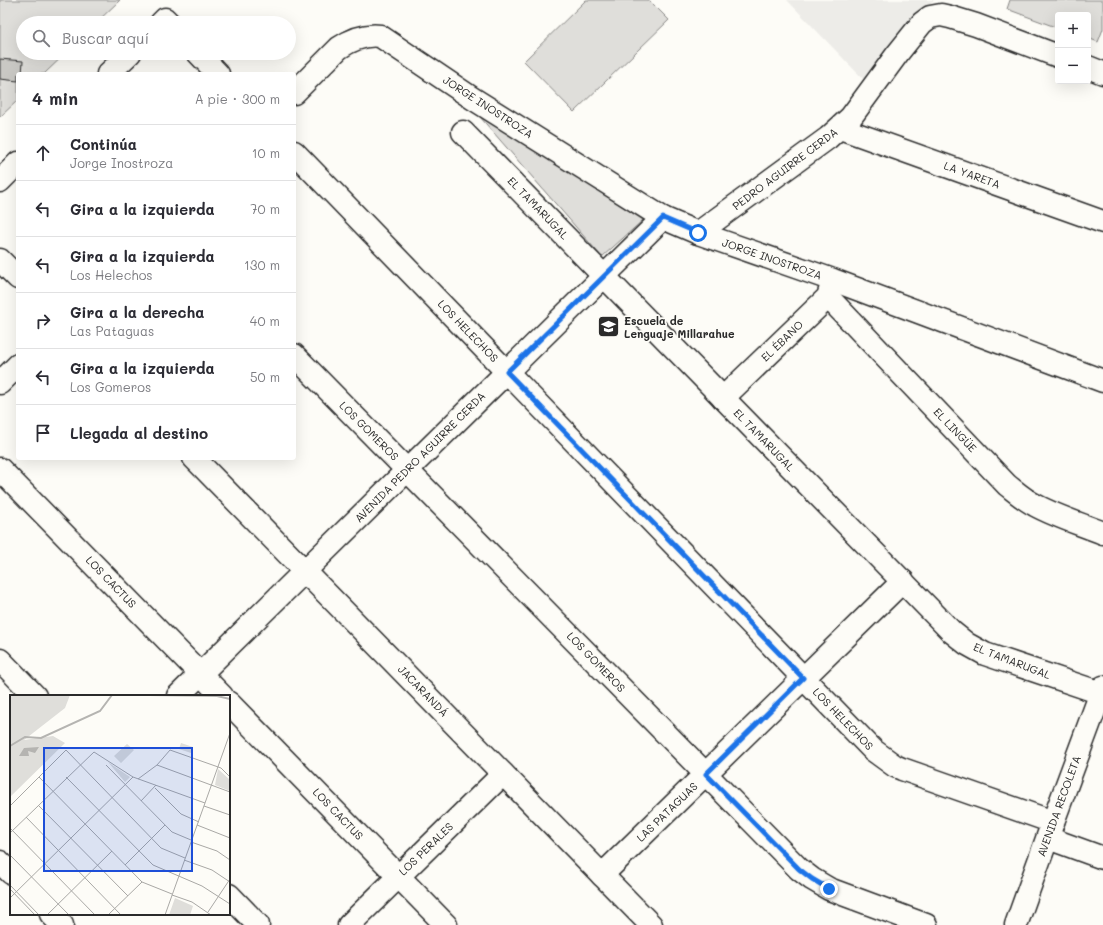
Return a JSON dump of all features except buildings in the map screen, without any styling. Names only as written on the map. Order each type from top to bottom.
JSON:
[{"type":"street","name":"PEDRO AGUIRRE CERDA","points":[[698,233],[840,128],[851,117],[922,23],[930,17],[941,15],[950,17],[976,25],[1055,55]]},
{"type":"street","name":"JORGE INOSTROZA","points":[[296,91],[339,48],[358,38],[374,35],[380,36],[472,98],[663,218],[830,289],[1103,381]]},
{"type":"street","points":[[110,72],[123,60]]},
{"type":"street","points":[[205,60],[216,72]]},
{"type":"street","points":[[1091,68],[1103,73]]},
{"type":"street","name":"LA YARETA","points":[[840,128],[1103,222]]},
{"type":"street","name":"EL TAMARUGAL","points":[[463,132],[952,632],[967,644],[985,654],[1101,699]]},
{"type":"street","name":"LOS HELECHOS","points":[[296,154],[873,750],[894,766],[1050,830],[1103,858]]},
{"type":"street","points":[[0,181],[16,165]]},
{"type":"street","name":"AVENIDA PEDRO AGUIRRE CERDA","points":[[179,695],[663,218]]},
{"type":"street","points":[[0,260],[16,276]]},
{"type":"street","name":"EL ÉBANO","points":[[723,398],[830,289]]},
{"type":"street","name":"EL LINGÜE","points":[[830,289],[1007,485],[1036,506],[1103,532]]},
{"type":"street","name":"LOS GOMEROS","points":[[296,357],[799,869],[829,889],[926,925]]},
{"type":"street","points":[[0,383],[16,367]]},
{"type":"street","name":"JACARANDÁ","points":[[196,460],[651,925]]},
{"type":"street","name":"LOS CACTUS","points":[[0,469],[221,695]]},
{"type":"street","name":"LAS PATAGUAS","points":[[602,875],[903,581]]},
{"type":"street","points":[[0,660],[34,695]]},
{"type":"street","name":"AVENIDA RECOLETA","points":[[1016,925],[1050,830],[1101,699]]},
{"type":"street","name":"LOS CACTUS","points":[[230,704],[446,925]]},
{"type":"street","name":"LOS PERALES","points":[[349,925],[503,774]]},
{"type":"street","points":[[230,896],[258,925]]},
{"type":"street","points":[[52,915],[62,925]]},
{"type":"shaded area","points":[[0,0],[120,0],[103,16],[16,16],[16,60],[59,60],[46,72],[16,72],[16,102],[0,117]]},
{"type":"shaded area","points":[[586,0],[649,0],[669,20],[574,112],[524,61]]},
{"type":"shaded area","points":[[787,0],[934,0],[925,7],[866,82]]},
{"type":"shaded area","points":[[1010,0],[1103,0],[1103,29],[1098,42],[1091,39],[1091,12],[1055,12],[1055,27],[1007,9]]},
{"type":"shaded area","points":[[473,109],[643,220],[602,257]]},
{"type":"place","name":"Escuela de Lenguaje Millarahue","points":[[608,327]]},
{"type":"route","points":[[698,233],[663,218],[507,372],[803,678],[706,774],[799,869],[829,889]]}]
